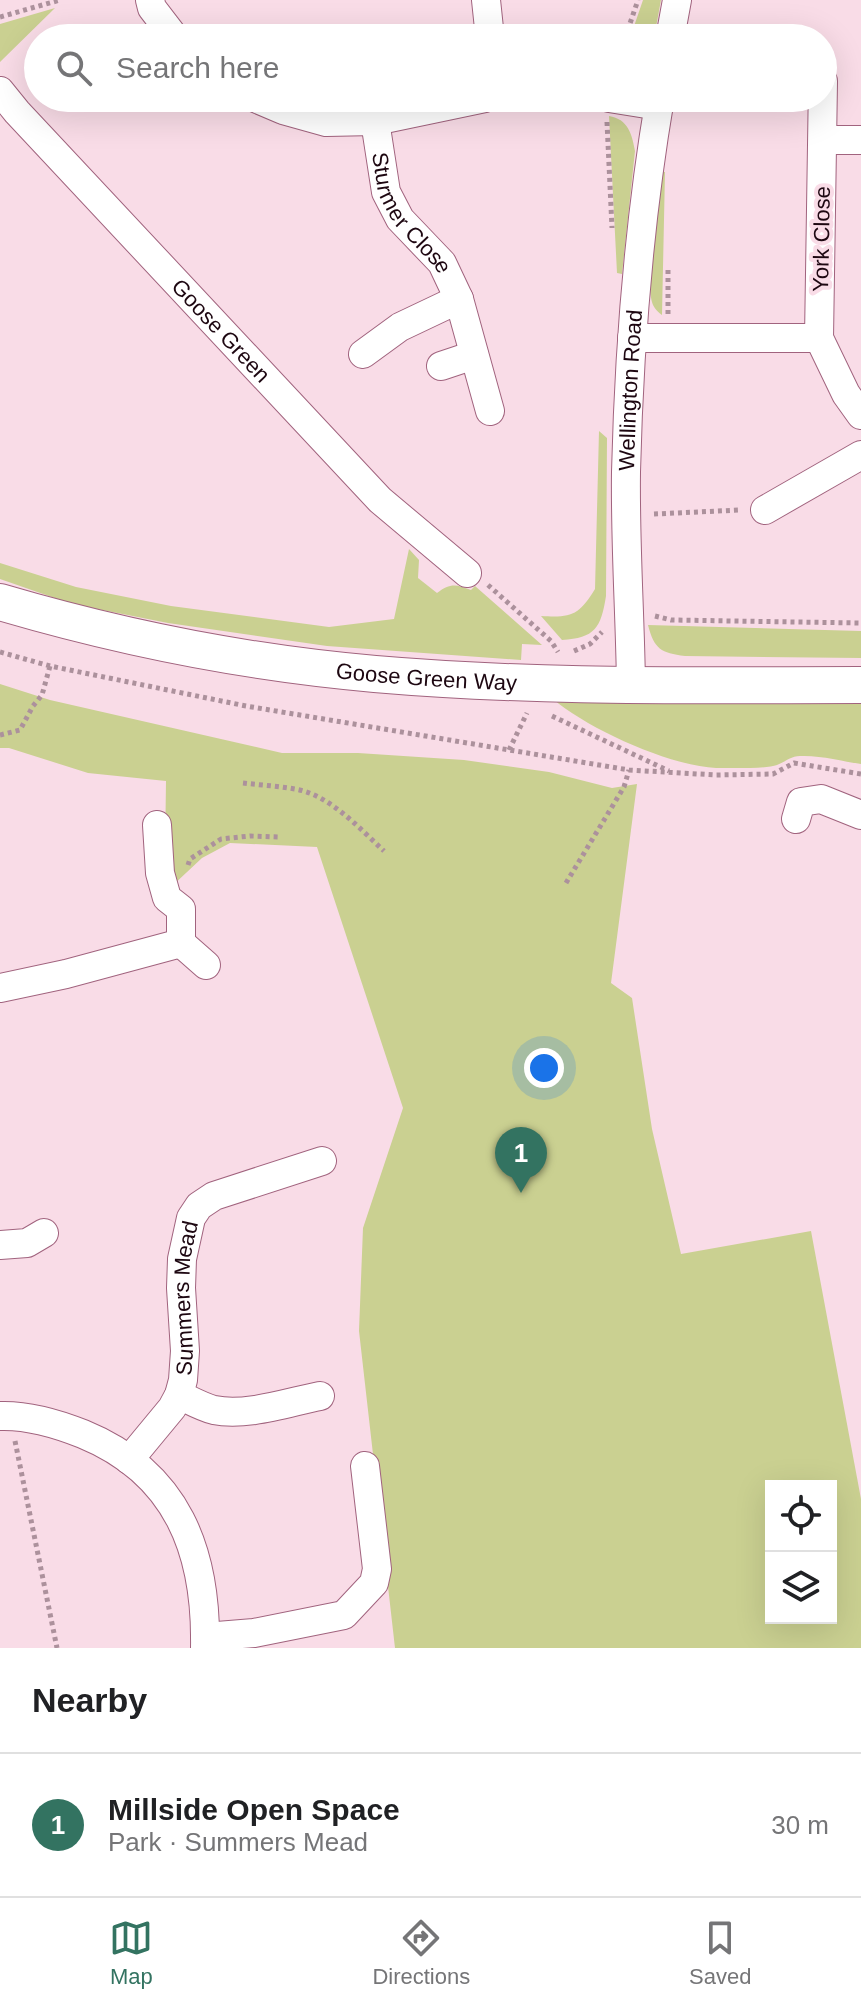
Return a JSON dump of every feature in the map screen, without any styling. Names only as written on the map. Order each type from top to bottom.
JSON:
[{"type":"main road","name":"Goose Green Way","points":[[0,602],[104,630],[182,646],[264,660],[529,694],[631,684],[861,685]]},
{"type":"street","points":[[150,0],[164,24]]},
{"type":"street","points":[[486,0],[489,24]]},
{"type":"street","points":[[673,24],[677,0]]},
{"type":"street","name":"Goose Green","points":[[0,91],[380,500],[453,570]]},
{"type":"street","name":"Sturmer Close","points":[[290,112],[326,122],[375,121],[418,112]]},
{"type":"street","name":"Wellington Road","points":[[631,684],[626,474],[632,338],[659,112]]},
{"type":"street","name":"York Close","points":[[823,112],[819,338],[846,394],[861,415]]},
{"type":"street","name":"Sturmer Close","points":[[375,121],[386,192],[400,219],[442,263],[459,299],[490,411]]},
{"type":"street","points":[[823,140],[861,140]]},
{"type":"street","name":"Sturmer Close","points":[[363,354],[400,327],[459,299]]},
{"type":"street","points":[[632,338],[819,338]]},
{"type":"street","points":[[441,366],[474,355]]},
{"type":"street","points":[[765,510],[861,455]]},
{"type":"street","points":[[796,819],[801,802],[821,799],[861,815]]},
{"type":"street","points":[[157,825],[160,873],[167,898],[181,909],[181,943],[206,965]]},
{"type":"street","points":[[0,988],[181,943]]},
{"type":"street","name":"Summers Mead","points":[[129,1460],[172,1408],[183,1380],[182,1259],[191,1218],[199,1206],[214,1196],[322,1161]]},
{"type":"street","points":[[179,1395],[213,1410],[227,1412],[247,1411],[320,1396]]},
{"type":"street","points":[[5,1416],[60,1425],[96,1439],[129,1460],[156,1484],[187,1530],[197,1560],[204,1601],[205,1642],[344,1615],[374,1583],[377,1569],[365,1466]]},
{"type":"path","points":[[0,17],[60,0]]},
{"type":"path","points":[[630,24],[638,0]]},
{"type":"path","points":[[627,515],[765,510]]},
{"type":"path","points":[[453,570],[483,580],[551,641],[558,652],[528,653],[529,694],[509,750]]},
{"type":"path","points":[[574,651],[590,644],[602,632],[611,613],[629,608],[671,620],[861,623]]},
{"type":"path","points":[[0,652],[50,666],[310,718],[629,770],[716,775],[773,774],[794,763],[861,774]]},
{"type":"path","points":[[0,735],[20,730],[42,695],[50,666]]},
{"type":"path","points":[[529,694],[673,773]]},
{"type":"path","points":[[566,883],[624,787],[629,770]]},
{"type":"path","points":[[243,783],[298,789],[326,802],[384,851]]},
{"type":"path","points":[[181,909],[181,884],[190,859],[221,839],[279,837]]},
{"type":"path","points":[[5,1416],[57,1648]]},
{"type":"green space","points":[[643,0],[661,0],[657,24],[635,24]]},
{"type":"green space","points":[[55,8],[39,24],[24,24],[24,38],[0,62],[0,24]]},
{"type":"green space","points":[[609,116],[625,124],[635,151],[622,274],[617,273]]},
{"type":"green space","points":[[659,171],[665,172],[662,315],[652,303],[650,286]]},
{"type":"green space","points":[[599,431],[607,438],[606,596],[599,623],[589,634],[562,640],[541,616],[574,613],[595,589]]},
{"type":"green space","points":[[409,549],[419,560],[418,578],[437,593],[450,586],[471,590],[475,586],[542,645],[522,644],[521,660],[327,646],[168,623],[72,604],[0,579],[0,563],[76,587],[171,606],[329,627],[394,619]]},
{"type":"green space","points":[[648,625],[861,631],[861,658],[677,655],[656,645]]},
{"type":"green space","points":[[0,684],[50,700],[282,753],[358,753],[464,760],[549,772],[612,788],[637,784],[611,983],[632,998],[652,1129],[681,1254],[811,1231],[861,1499],[861,1648],[395,1648],[359,1331],[363,1228],[403,1108],[317,847],[230,843],[202,858],[171,887],[165,852],[166,781],[88,773],[9,748],[0,748]]},
{"type":"green space","points":[[553,699],[861,700],[861,764],[800,756],[765,767],[697,766],[630,744],[587,722]]},
{"type":"place","name":"Millside Open Space","points":[[521,1193]]}]
